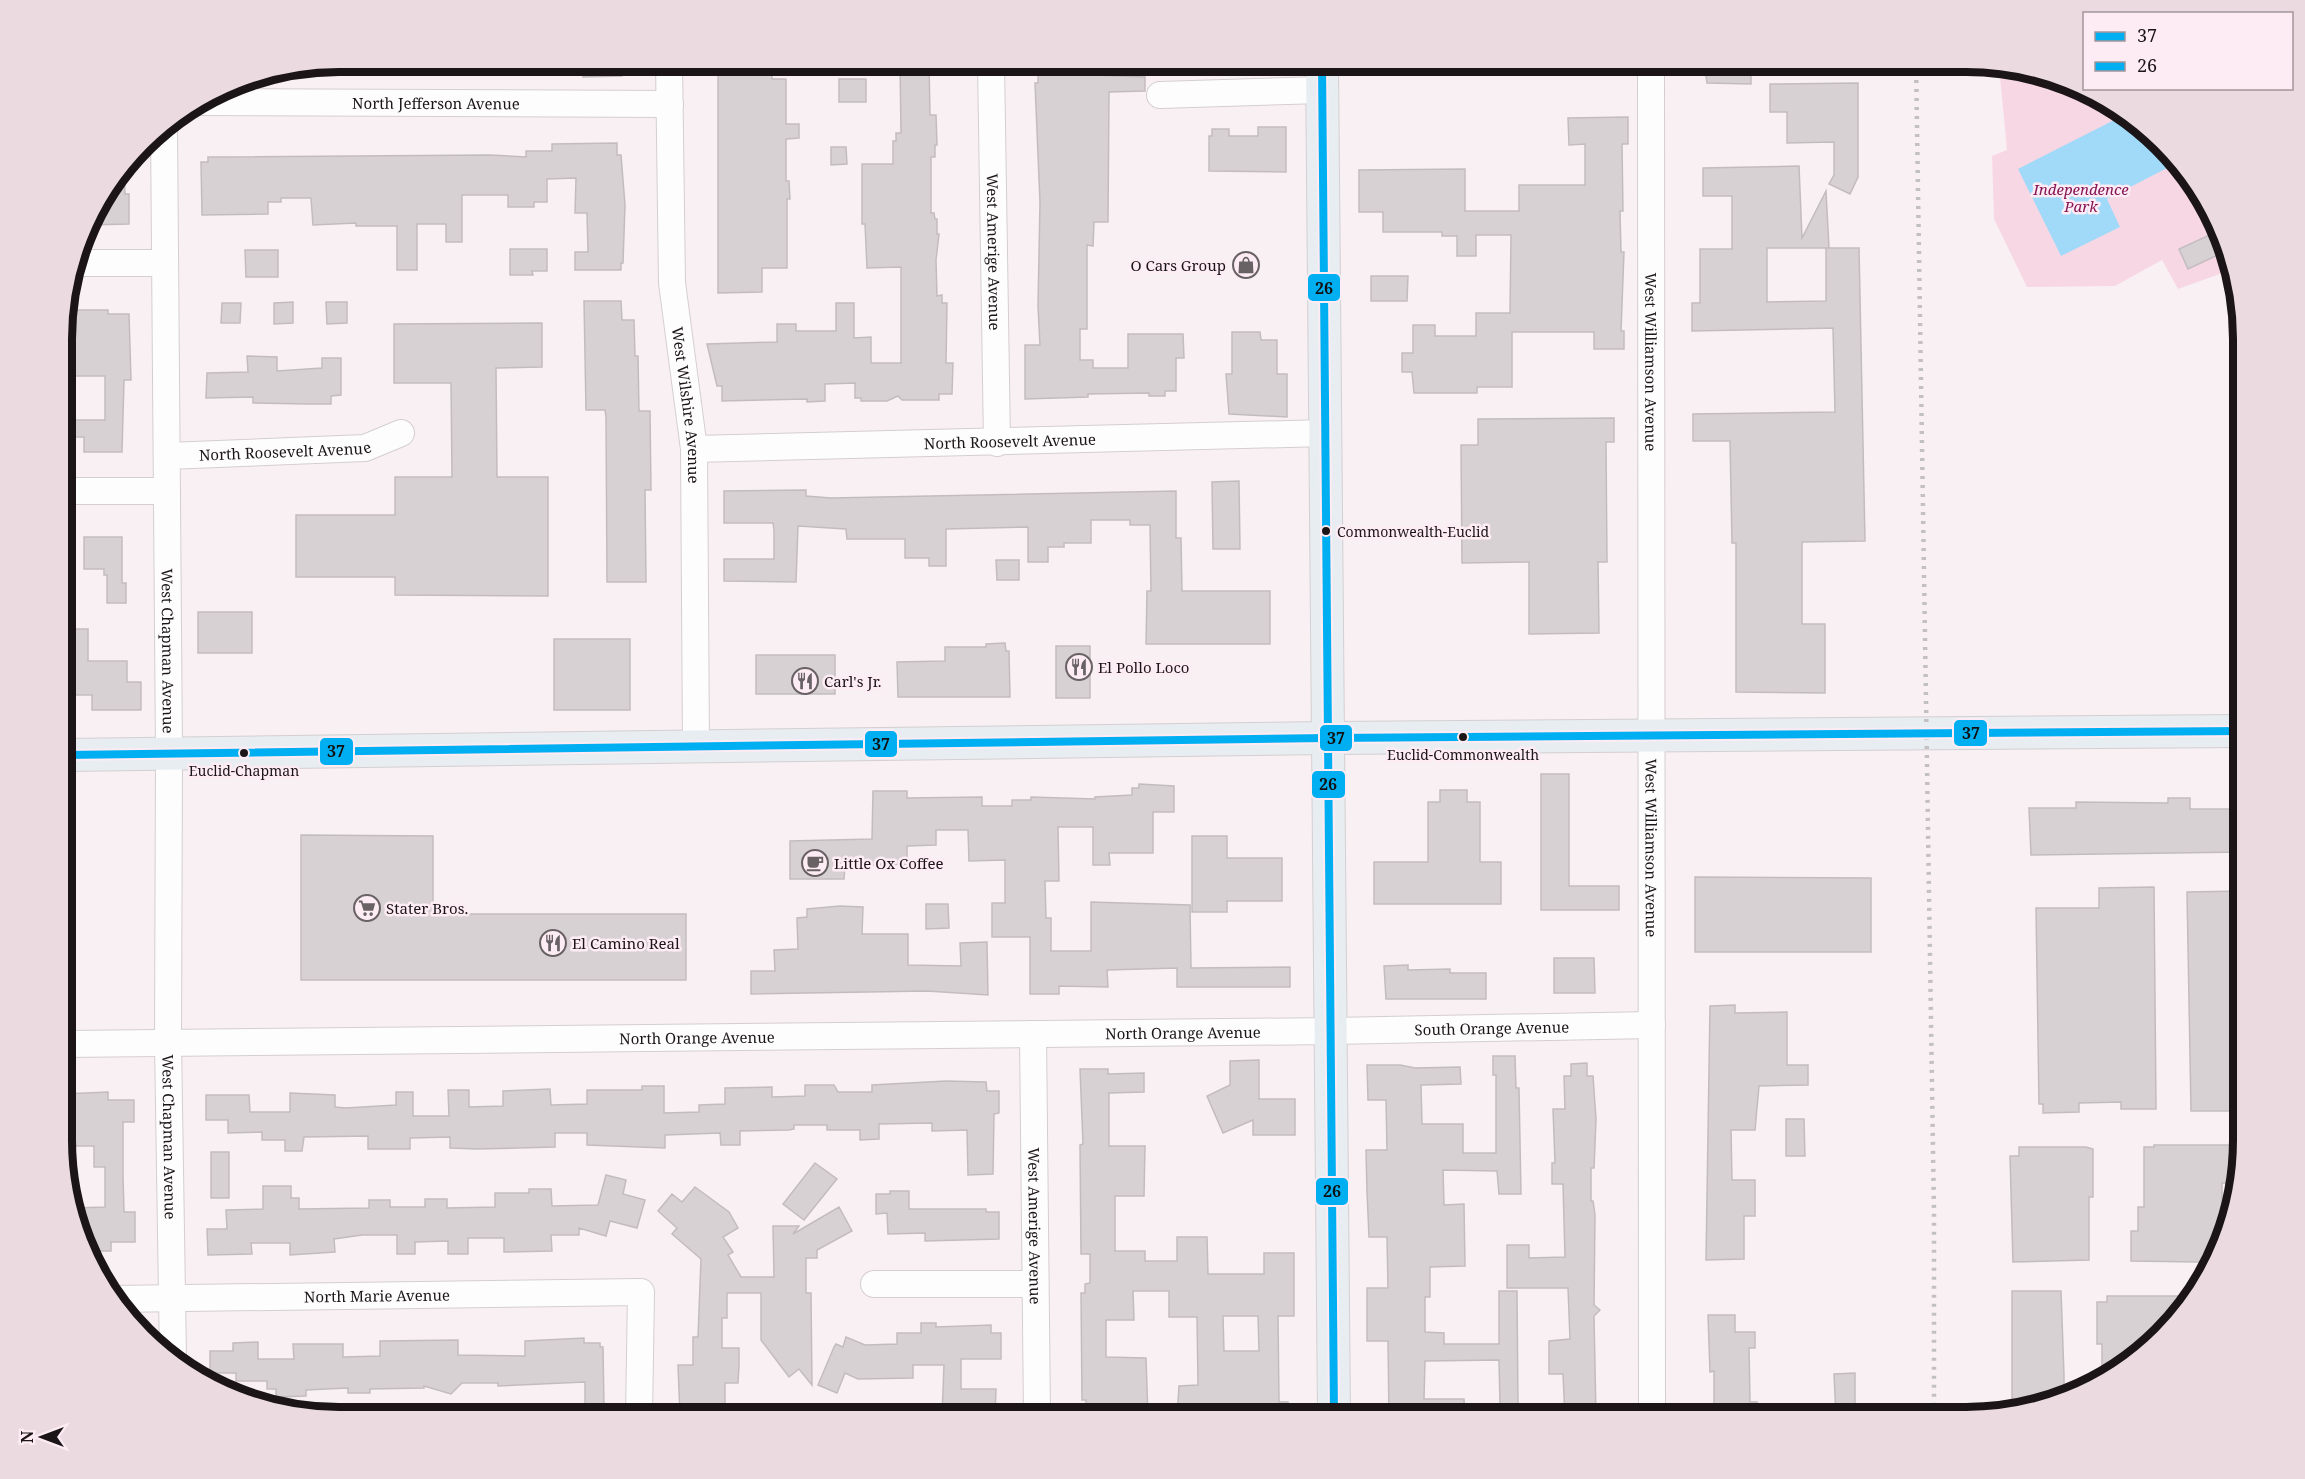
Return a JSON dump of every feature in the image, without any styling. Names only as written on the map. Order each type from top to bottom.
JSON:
[{"type":"main road","points":[[1322,76],[1334,1407]]},
{"type":"main road","points":[[72,755],[1329,738],[2233,731]]},
{"type":"street","name":"West Wilshire Avenue","points":[[669,72],[672,283],[694,449],[696,748]]},
{"type":"street","name":"West Amerige Avenue","points":[[991,72],[997,443]]},
{"type":"street","name":"West Williamson Avenue","points":[[1651,72],[1652,1407]]},
{"type":"street","points":[[1160,95],[1322,76]]},
{"type":"street","name":"North Jefferson Avenue","points":[[217,102],[670,104]]},
{"type":"street","name":"West Chapman Avenue","points":[[164,137],[169,754],[168,1042],[173,1349]]},
{"type":"street","points":[[83,263],[165,263]]},
{"type":"street","name":"North Roosevelt Avenue","points":[[167,456],[364,448],[401,433]]},
{"type":"street","name":"North Roosevelt Avenue","points":[[694,449],[1326,433]]},
{"type":"street","points":[[72,491],[167,491]]},
{"type":"street","name":"South Orange Avenue","points":[[1331,1031],[1652,1024]]},
{"type":"street","name":"North Orange Avenue","points":[[72,1044],[1331,1031]]},
{"type":"street","name":"West Amerige Avenue","points":[[1033,1034],[1037,1407]]},
{"type":"street","points":[[874,1284],[1035,1284]]},
{"type":"street","name":"North Marie Avenue","points":[[124,1299],[641,1292],[639,1407]]},
{"type":"green space","name":"Independence Park","points":[[2000,74],[2052,86],[2100,108],[2142,138],[2178,176],[2213,237],[2225,272],[2178,289],[2162,260],[2115,286],[2027,287],[1994,219],[1992,156],[2007,150]]},
{"type":"water","points":[[2117,119],[2142,138],[2170,167],[2107,199],[2120,227],[2061,256],[2018,169]]},
{"type":"building","points":[[583,72],[622,72],[622,76],[583,77]]},
{"type":"building","points":[[718,72],[772,72],[772,79],[786,79],[786,124],[799,124],[799,138],[786,139],[786,181],[789,181],[790,199],[787,199],[787,268],[762,268],[762,292],[718,293]]},
{"type":"building","points":[[900,72],[929,72],[930,115],[936,115],[937,145],[935,145],[935,157],[931,157],[931,213],[934,213],[937,219],[937,234],[939,234],[936,260],[937,296],[942,295],[942,303],[947,303],[946,363],[953,363],[952,394],[939,394],[939,400],[902,400],[898,396],[887,401],[861,401],[861,398],[855,398],[855,383],[825,384],[825,401],[807,402],[807,399],[722,401],[722,386],[717,386],[707,344],[777,342],[777,324],[796,324],[796,331],[836,331],[836,303],[854,303],[854,338],[871,337],[871,363],[901,363],[901,267],[867,268],[865,224],[862,224],[862,164],[893,164],[893,141],[896,141],[896,133],[901,133]]},
{"type":"building","points":[[1038,72],[1092,72],[1092,75],[1145,77],[1145,91],[1109,92],[1108,222],[1094,222],[1093,246],[1087,245],[1087,329],[1080,329],[1080,360],[1093,360],[1093,368],[1128,368],[1128,334],[1183,334],[1184,358],[1176,358],[1176,391],[1165,391],[1165,396],[1149,396],[1149,393],[1088,394],[1088,397],[1025,399],[1025,345],[1040,345],[1038,306],[1040,202],[1035,83],[1038,83]]},
{"type":"building","points":[[1705,72],[1751,72],[1751,84],[1707,83]]},
{"type":"building","points":[[839,79],[866,79],[866,102],[839,102]]},
{"type":"building","points":[[1858,83],[1858,177],[1850,194],[1829,184],[1834,175],[1834,142],[1787,143],[1787,112],[1770,112],[1770,84]]},
{"type":"building","points":[[1628,117],[1628,144],[1622,144],[1623,211],[1620,211],[1621,252],[1624,252],[1621,331],[1624,331],[1624,349],[1594,349],[1594,332],[1512,332],[1512,387],[1477,387],[1477,393],[1414,393],[1412,372],[1402,372],[1402,353],[1413,353],[1413,325],[1435,325],[1435,336],[1476,336],[1476,313],[1510,313],[1511,235],[1476,235],[1476,256],[1457,256],[1457,236],[1442,236],[1442,232],[1383,232],[1383,212],[1359,212],[1359,170],[1465,169],[1465,211],[1519,211],[1519,185],[1585,185],[1585,144],[1569,145],[1568,118]]},
{"type":"building","points":[[1258,127],[1286,127],[1286,172],[1209,171],[1209,136],[1212,136],[1212,129],[1229,129],[1229,136],[1258,136]]},
{"type":"building","points":[[617,143],[617,155],[621,155],[625,205],[621,270],[575,270],[575,252],[588,252],[587,213],[575,213],[576,178],[547,179],[547,202],[534,202],[534,207],[508,207],[508,195],[462,195],[462,242],[446,242],[446,224],[417,224],[417,270],[397,270],[397,226],[356,226],[356,223],[313,225],[311,198],[281,198],[281,202],[268,202],[268,214],[202,215],[201,162],[208,162],[208,157],[490,155],[526,157],[526,151],[552,151],[552,144]]},
{"type":"building","points":[[831,147],[846,147],[847,164],[831,165]]},
{"type":"building","points":[[1799,166],[1802,238],[1826,191],[1829,248],[1859,248],[1865,541],[1802,542],[1802,624],[1825,624],[1825,693],[1736,692],[1736,543],[1732,543],[1730,441],[1693,441],[1693,414],[1835,412],[1833,328],[1692,331],[1692,303],[1700,303],[1700,249],[1732,249],[1732,196],[1703,196],[1703,168]],"holes":[[[1767,248],[1826,248],[1826,301],[1767,302]]]},
{"type":"building","points":[[124,180],[125,194],[129,194],[129,224],[98,225]]},
{"type":"building","points":[[2212,234],[2219,254],[2188,269],[2179,249]]},
{"type":"building","points":[[510,249],[547,249],[547,271],[532,271],[533,275],[510,275]]},
{"type":"building","points":[[245,250],[278,250],[278,277],[246,277]]},
{"type":"building","points":[[1371,276],[1408,276],[1407,301],[1371,301]]},
{"type":"building","points":[[584,301],[621,301],[622,320],[634,320],[635,356],[638,356],[639,411],[650,411],[651,490],[645,490],[646,582],[607,582],[606,417],[605,410],[586,410]]},
{"type":"building","points":[[293,302],[293,323],[274,324],[274,303]]},
{"type":"building","points":[[326,302],[347,302],[347,323],[327,324]]},
{"type":"building","points":[[222,303],[241,303],[240,323],[221,323]]},
{"type":"building","points":[[74,310],[108,310],[108,314],[129,314],[131,380],[124,380],[122,452],[84,452],[84,437],[72,437],[72,420],[105,420],[105,376],[72,376]]},
{"type":"building","points":[[542,323],[542,367],[496,368],[497,477],[548,477],[548,596],[395,595],[395,577],[296,577],[296,515],[395,515],[395,477],[452,477],[451,383],[394,383],[394,324]]},
{"type":"building","points":[[1232,332],[1260,332],[1261,340],[1277,340],[1277,374],[1287,374],[1287,417],[1229,414],[1226,374],[1232,374]]},
{"type":"building","points":[[247,356],[277,357],[277,371],[322,368],[322,358],[341,358],[341,395],[331,396],[331,404],[253,403],[253,397],[206,398],[207,373],[248,372]]},
{"type":"building","points":[[1614,418],[1614,442],[1606,442],[1607,562],[1598,562],[1599,633],[1529,634],[1529,562],[1462,563],[1461,445],[1478,445],[1478,419]]},
{"type":"building","points":[[1239,481],[1240,549],[1213,549],[1212,482]]},
{"type":"building","points":[[806,490],[806,496],[831,498],[1176,491],[1176,538],[1181,538],[1182,591],[1270,591],[1270,644],[1146,644],[1147,591],[1151,591],[1150,525],[1130,525],[1130,520],[1091,520],[1091,543],[1064,543],[1064,547],[1048,547],[1048,562],[1028,562],[1028,527],[946,529],[946,566],[929,566],[929,558],[905,558],[905,539],[847,539],[846,529],[798,526],[796,582],[724,581],[724,559],[774,559],[774,530],[773,523],[724,523],[724,491]]},
{"type":"building","points":[[84,537],[122,537],[122,583],[126,583],[126,603],[107,603],[107,575],[104,575],[104,569],[84,569]]},
{"type":"building","points":[[996,560],[1019,560],[1019,580],[997,580]]},
{"type":"building","points":[[198,612],[252,612],[252,653],[198,653]]},
{"type":"building","points":[[72,629],[88,629],[88,661],[127,661],[127,682],[141,682],[141,710],[92,710],[92,695],[72,695]]},
{"type":"building","points":[[554,639],[630,639],[630,710],[554,710]]},
{"type":"building","points":[[1005,643],[1006,651],[1009,651],[1010,697],[898,697],[897,662],[945,661],[945,647],[986,647],[986,644]]},
{"type":"building","points":[[1056,646],[1090,646],[1090,698],[1056,698]]},
{"type":"building","points":[[756,655],[835,655],[835,694],[756,694]]},
{"type":"building","points":[[1541,774],[1569,774],[1569,886],[1619,886],[1619,910],[1541,910]]},
{"type":"building","points":[[1139,784],[1174,786],[1174,812],[1153,812],[1153,853],[1109,853],[1110,865],[1093,865],[1093,827],[1058,827],[1059,881],[1045,881],[1046,918],[1051,918],[1051,951],[1091,951],[1091,902],[1190,905],[1191,968],[1290,967],[1290,987],[1177,987],[1177,968],[1107,970],[1108,987],[1059,986],[1059,994],[1030,994],[1030,937],[992,937],[992,903],[1005,903],[1005,860],[969,861],[968,830],[936,830],[936,845],[907,846],[907,864],[845,866],[844,879],[790,879],[790,841],[872,839],[873,791],[907,791],[907,798],[982,797],[982,806],[1012,806],[1012,800],[1031,800],[1031,797],[1095,799],[1095,797],[1132,795],[1132,788],[1139,788]]},
{"type":"building","points":[[1440,790],[1467,790],[1467,802],[1480,802],[1480,862],[1501,862],[1501,904],[1374,904],[1374,862],[1428,862],[1428,802],[1440,802]]},
{"type":"building","points":[[2168,798],[2190,798],[2190,809],[2233,809],[2233,852],[2031,855],[2029,808],[2076,808],[2076,802],[2168,803]]},
{"type":"building","points":[[301,835],[433,836],[433,914],[686,914],[686,980],[301,980]]},
{"type":"building","points":[[1192,836],[1227,836],[1227,858],[1282,858],[1282,901],[1227,901],[1227,912],[1192,912]]},
{"type":"building","points":[[1695,877],[1871,878],[1871,952],[1695,952]]},
{"type":"building","points":[[2154,887],[2156,1109],[2121,1109],[2121,1102],[2079,1103],[2079,1112],[2043,1113],[2043,1104],[2039,1104],[2036,908],[2099,908],[2099,888]]},
{"type":"building","points":[[2233,891],[2233,1111],[2191,1111],[2187,892]]},
{"type":"building","points":[[926,904],[948,904],[949,928],[926,929]]},
{"type":"building","points":[[840,906],[863,907],[862,934],[908,934],[908,965],[961,966],[960,943],[987,942],[988,995],[927,991],[751,994],[751,971],[775,971],[774,950],[798,949],[797,918],[807,917],[807,909]]},
{"type":"building","points":[[1554,958],[1594,958],[1595,993],[1554,993]]},
{"type":"building","points":[[1408,965],[1408,970],[1450,969],[1450,973],[1486,973],[1486,999],[1386,999],[1384,966]]},
{"type":"building","points":[[1735,1005],[1735,1013],[1787,1012],[1787,1065],[1808,1065],[1808,1085],[1759,1086],[1755,1130],[1731,1130],[1732,1180],[1755,1180],[1755,1216],[1744,1216],[1744,1259],[1706,1260],[1710,1006]]},
{"type":"building","points":[[1493,1056],[1515,1056],[1516,1088],[1519,1088],[1521,1194],[1499,1194],[1497,1171],[1443,1170],[1444,1205],[1464,1204],[1465,1266],[1430,1267],[1430,1297],[1425,1297],[1425,1332],[1444,1333],[1444,1344],[1499,1344],[1499,1291],[1517,1291],[1518,1405],[1500,1405],[1499,1360],[1425,1361],[1424,1399],[1464,1399],[1464,1407],[1389,1407],[1388,1341],[1367,1341],[1367,1288],[1388,1288],[1387,1237],[1369,1237],[1366,1150],[1387,1150],[1386,1100],[1368,1100],[1367,1065],[1400,1065],[1415,1068],[1460,1067],[1461,1084],[1421,1085],[1422,1124],[1463,1124],[1463,1153],[1496,1153],[1496,1075],[1493,1075]]},
{"type":"building","points":[[1259,1060],[1259,1099],[1295,1099],[1295,1135],[1253,1135],[1253,1120],[1223,1133],[1207,1096],[1230,1085],[1230,1061]]},
{"type":"building","points":[[1587,1063],[1587,1076],[1593,1076],[1596,1119],[1594,1168],[1591,1168],[1591,1201],[1593,1201],[1595,1215],[1594,1305],[1600,1310],[1594,1316],[1596,1407],[1565,1407],[1563,1374],[1549,1374],[1549,1341],[1570,1339],[1568,1288],[1507,1288],[1507,1245],[1529,1245],[1529,1258],[1565,1257],[1563,1184],[1552,1184],[1552,1163],[1555,1163],[1553,1109],[1565,1109],[1564,1076],[1571,1076],[1571,1064]]},
{"type":"building","points":[[1080,1069],[1108,1069],[1108,1074],[1144,1073],[1144,1092],[1109,1093],[1109,1146],[1145,1146],[1144,1196],[1115,1196],[1115,1251],[1145,1251],[1145,1261],[1177,1261],[1177,1237],[1207,1237],[1208,1274],[1264,1274],[1264,1253],[1294,1253],[1294,1316],[1278,1316],[1279,1402],[1288,1402],[1288,1407],[1178,1407],[1179,1386],[1198,1385],[1197,1317],[1169,1317],[1169,1291],[1133,1291],[1134,1320],[1106,1320],[1106,1357],[1146,1358],[1148,1407],[1086,1407],[1086,1400],[1082,1400],[1081,1293],[1085,1293],[1085,1284],[1090,1283],[1090,1254],[1081,1254],[1080,1145],[1083,1144]],"holes":[[[1223,1316],[1258,1316],[1259,1351],[1224,1351]]]},
{"type":"building","points":[[946,1081],[986,1082],[987,1091],[999,1091],[999,1113],[994,1114],[993,1174],[968,1175],[967,1130],[932,1131],[932,1123],[879,1124],[879,1139],[860,1140],[860,1130],[827,1130],[827,1125],[794,1125],[794,1129],[789,1130],[740,1131],[740,1145],[721,1145],[720,1133],[665,1135],[665,1148],[587,1145],[587,1133],[555,1133],[555,1147],[450,1148],[450,1137],[410,1138],[410,1149],[368,1149],[368,1136],[304,1137],[302,1151],[285,1151],[285,1140],[262,1140],[262,1132],[228,1133],[228,1120],[206,1120],[206,1095],[249,1095],[250,1112],[290,1112],[290,1093],[335,1095],[335,1107],[346,1108],[396,1105],[396,1092],[413,1092],[413,1116],[449,1116],[448,1090],[469,1090],[469,1107],[503,1106],[503,1091],[550,1089],[551,1105],[587,1104],[587,1090],[642,1090],[642,1086],[664,1086],[664,1113],[699,1112],[699,1105],[725,1104],[725,1088],[772,1087],[772,1097],[805,1096],[805,1085],[834,1085],[838,1092],[872,1092],[872,1085]]},
{"type":"building","points":[[108,1092],[108,1100],[134,1100],[134,1122],[123,1122],[123,1176],[124,1212],[135,1212],[135,1242],[111,1242],[111,1251],[96,1251],[81,1209],[105,1207],[105,1167],[94,1167],[94,1146],[72,1146],[72,1094]]},
{"type":"building","points":[[1786,1119],[1804,1119],[1805,1156],[1786,1156]]},
{"type":"building","points":[[2154,1145],[2233,1145],[2230,1183],[2222,1183],[2222,1216],[2204,1261],[2131,1261],[2131,1231],[2138,1231],[2138,1207],[2144,1207],[2144,1147],[2154,1147]]},
{"type":"building","points":[[2019,1147],[2086,1147],[2093,1149],[2093,1197],[2089,1197],[2089,1260],[2013,1262],[2010,1156],[2019,1156]]},
{"type":"building","points":[[211,1152],[229,1152],[229,1198],[211,1198]]},
{"type":"building","points":[[815,1163],[837,1179],[804,1220],[783,1204]]},
{"type":"building","points":[[606,1175],[626,1180],[623,1194],[645,1200],[637,1228],[610,1221],[606,1236],[579,1228],[579,1235],[551,1235],[552,1251],[504,1252],[504,1238],[468,1238],[468,1254],[448,1254],[448,1241],[415,1242],[415,1254],[397,1254],[397,1235],[362,1235],[334,1239],[335,1252],[290,1255],[290,1243],[251,1243],[252,1254],[208,1255],[207,1229],[227,1229],[226,1210],[263,1209],[263,1186],[291,1186],[291,1198],[299,1198],[299,1209],[369,1208],[369,1200],[390,1200],[390,1207],[425,1207],[425,1199],[447,1199],[447,1208],[495,1207],[495,1193],[529,1193],[529,1189],[551,1189],[552,1206],[598,1205]]},
{"type":"building","points":[[695,1187],[729,1212],[738,1228],[723,1237],[733,1252],[728,1255],[741,1277],[774,1277],[773,1226],[799,1226],[793,1234],[839,1207],[852,1231],[817,1250],[817,1258],[806,1258],[806,1293],[811,1293],[812,1385],[799,1369],[789,1377],[761,1340],[761,1293],[727,1293],[727,1318],[722,1318],[722,1348],[739,1348],[738,1383],[725,1383],[725,1407],[680,1407],[678,1365],[693,1365],[693,1337],[698,1337],[701,1259],[672,1234],[677,1228],[658,1211],[672,1194],[682,1202]]},
{"type":"building","points":[[890,1191],[909,1191],[909,1209],[986,1209],[986,1212],[999,1212],[999,1239],[925,1241],[925,1233],[888,1234],[887,1213],[876,1214],[876,1194],[890,1194]]},
{"type":"building","points":[[2012,1291],[2061,1291],[2064,1388],[2012,1403]]},
{"type":"building","points":[[2107,1296],[2183,1296],[2142,1341],[2102,1370],[2102,1344],[2097,1344],[2097,1302],[2107,1302]]},
{"type":"building","points":[[1708,1315],[1735,1315],[1735,1332],[1755,1332],[1755,1348],[1749,1348],[1750,1402],[1757,1402],[1757,1407],[1714,1407],[1714,1371],[1710,1372]]},
{"type":"building","points":[[921,1323],[936,1323],[936,1327],[991,1325],[991,1333],[1001,1333],[1001,1359],[961,1359],[961,1389],[996,1389],[995,1407],[942,1407],[944,1365],[913,1365],[913,1378],[858,1379],[845,1373],[837,1393],[818,1385],[834,1347],[836,1344],[843,1347],[846,1337],[865,1345],[897,1344],[897,1333],[921,1333]]},
{"type":"building","points":[[584,1338],[584,1343],[600,1343],[600,1347],[603,1347],[604,1407],[585,1407],[585,1382],[498,1386],[498,1383],[462,1383],[451,1394],[424,1386],[424,1388],[370,1389],[370,1393],[348,1393],[348,1388],[306,1390],[306,1396],[276,1397],[276,1389],[267,1389],[267,1381],[236,1381],[236,1373],[210,1373],[210,1351],[233,1351],[233,1343],[258,1342],[258,1359],[294,1359],[293,1344],[343,1344],[343,1357],[380,1356],[380,1341],[458,1340],[458,1355],[525,1356],[525,1341]]},
{"type":"building","points":[[1855,1373],[1855,1407],[1836,1407],[1834,1374]]},
{"type":"railway","points":[[1916,72],[1934,1212],[1934,1407]]},
{"type":"transit line","name":"26","points":[[1322,72],[1334,1407]]},
{"type":"transit line","name":"37","points":[[72,755],[1329,738],[2233,731]]},
{"type":"place","name":"O Cars Group","points":[[1246,265]]},
{"type":"place","name":"Commonwealth-Euclid","points":[[1326,531]]},
{"type":"place","name":"El Pollo Loco","points":[[1079,667]]},
{"type":"place","name":"Carl's Jr.","points":[[805,681]]},
{"type":"place","name":"Euclid-Commonwealth","points":[[1463,737]]},
{"type":"place","name":"Euclid-Chapman","points":[[244,753]]},
{"type":"place","name":"Little Ox Coffee","points":[[815,863]]},
{"type":"place","name":"Stater Bros.","points":[[367,908]]},
{"type":"place","name":"El Camino Real","points":[[553,943]]}]
